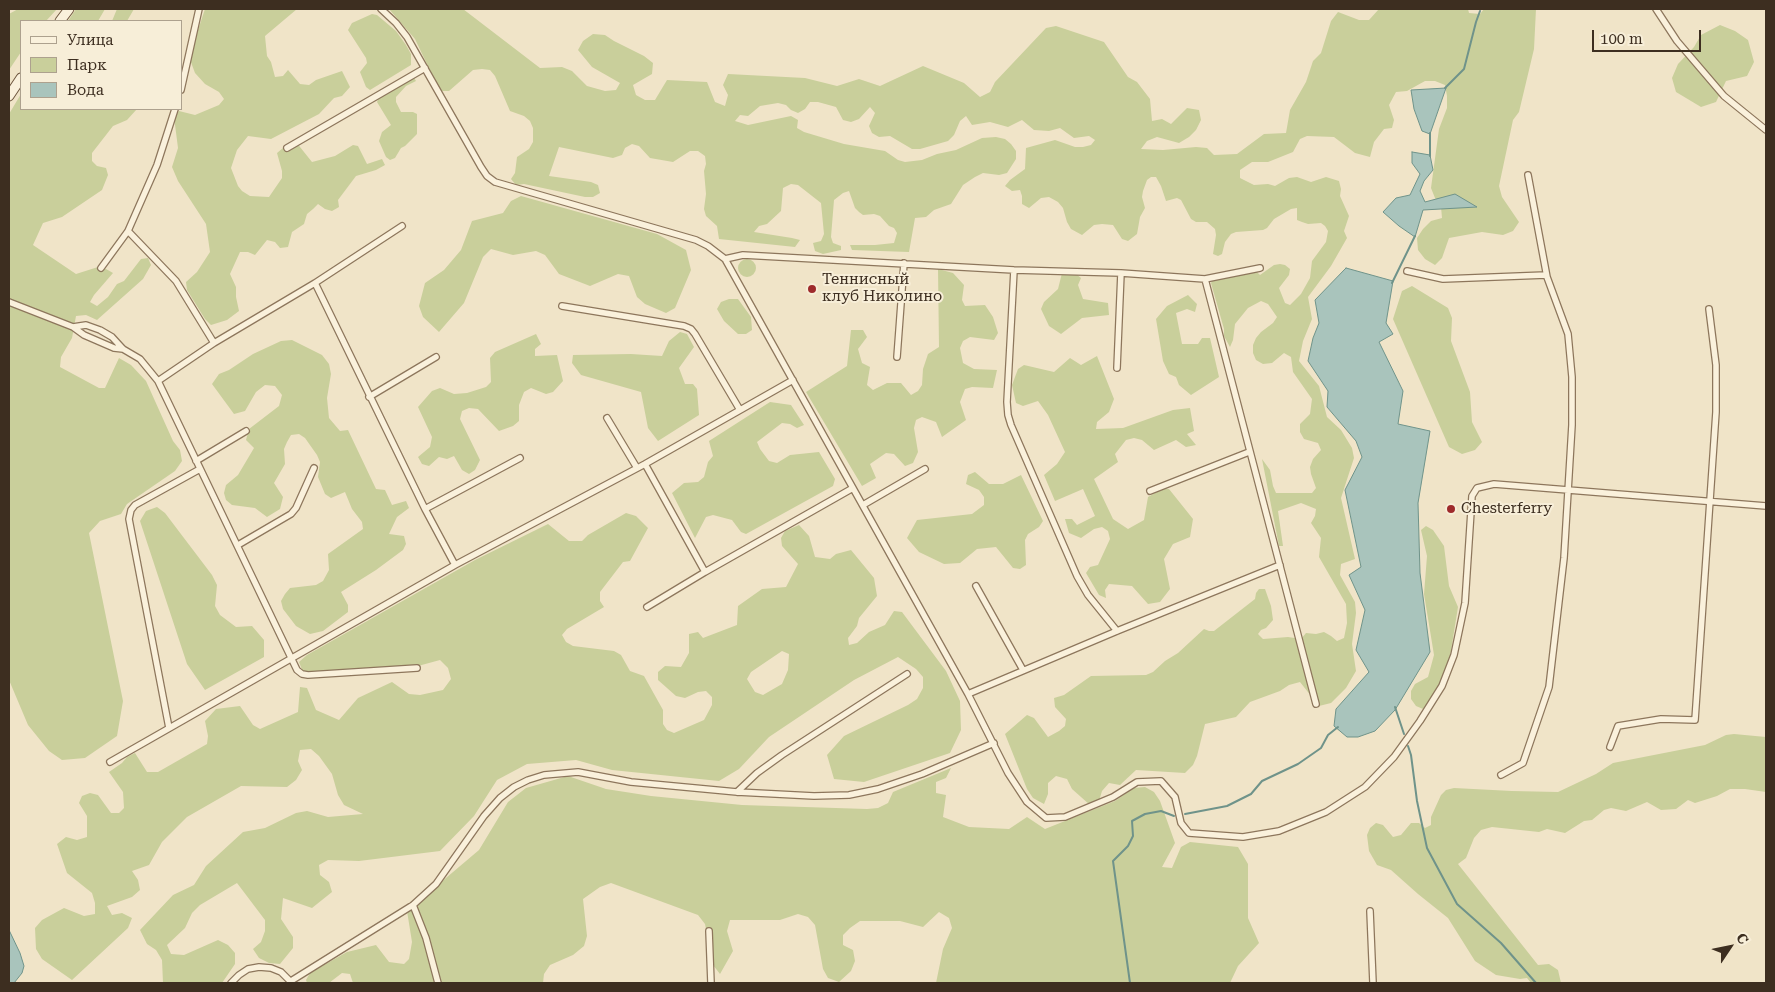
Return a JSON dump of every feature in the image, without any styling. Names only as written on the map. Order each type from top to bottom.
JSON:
[{"type":"main road","points":[[61,20],[68,9]]},
{"type":"main road","points":[[9,96],[20,80]]},
{"type":"street","points":[[182,86],[199,9]]},
{"type":"street","points":[[380,9],[407,37],[487,176],[495,182],[696,240],[725,258],[968,694],[1008,773],[1026,802],[1046,818],[1065,818],[1114,796],[1137,782],[1161,781],[1175,797],[1181,823],[1189,833],[1242,837],[1279,831],[1326,812],[1365,787],[1394,757],[1420,721],[1442,686],[1454,654],[1465,603],[1469,516],[1472,496],[1477,488],[1494,484],[1766,506]]},
{"type":"street","points":[[1656,9],[1677,41],[1724,96],[1766,130]]},
{"type":"street","points":[[287,148],[425,68]]},
{"type":"street","points":[[101,268],[128,231],[157,165],[175,110]]},
{"type":"street","points":[[1501,775],[1523,763],[1549,687],[1564,558],[1572,425],[1572,377],[1568,334],[1546,275],[1528,176]]},
{"type":"street","points":[[158,381],[402,226]]},
{"type":"street","points":[[128,231],[176,281],[214,344]]},
{"type":"street","points":[[725,258],[743,255],[1014,270],[1121,273],[1204,279],[1260,268]]},
{"type":"street","points":[[897,357],[904,263]]},
{"type":"street","points":[[1014,270],[1007,402],[1008,415],[1078,576],[1088,595],[1116,631]]},
{"type":"street","points":[[1407,271],[1444,279],[1546,275]]},
{"type":"street","points":[[1117,368],[1121,273]]},
{"type":"street","points":[[1204,279],[1248,452],[1316,704]]},
{"type":"street","points":[[315,283],[369,397],[455,565]]},
{"type":"street","points":[[9,302],[73,327],[84,335],[114,348],[123,349]]},
{"type":"street","points":[[562,306],[684,326],[691,329],[740,410]]},
{"type":"street","points":[[1610,747],[1618,726],[1661,719],[1695,720],[1716,412],[1716,365],[1709,309]]},
{"type":"street","points":[[73,327],[86,326],[100,330],[112,337],[123,349],[140,359],[158,381],[291,659],[302,674],[417,668]]},
{"type":"street","points":[[369,397],[436,357]]},
{"type":"street","points":[[110,762],[455,565],[645,464],[793,380]]},
{"type":"street","points":[[607,418],[637,468]]},
{"type":"street","points":[[196,461],[246,431]]},
{"type":"street","points":[[1150,491],[1248,452]]},
{"type":"street","points":[[425,509],[520,458]]},
{"type":"street","points":[[645,464],[705,572]]},
{"type":"street","points":[[238,545],[291,514],[296,508],[314,468]]},
{"type":"street","points":[[863,505],[925,469]]},
{"type":"street","points":[[169,728],[129,519],[131,510],[135,505],[200,470]]},
{"type":"street","points":[[647,607],[853,488]]},
{"type":"street","points":[[968,694],[1116,631],[1280,565]]},
{"type":"street","points":[[976,586],[1023,670]]},
{"type":"street","points":[[737,792],[757,773],[782,755],[907,674]]},
{"type":"street","points":[[231,983],[248,969],[259,966],[281,972],[292,982],[413,905],[436,884],[484,816],[500,798],[514,787],[528,780],[544,775],[578,772],[631,782],[737,792],[814,796],[850,794],[878,789],[922,774],[994,743]]},
{"type":"street","points":[[413,905],[426,938],[438,983]]},
{"type":"street","points":[[1370,911],[1373,983]]},
{"type":"street","points":[[709,932],[711,983]]},
{"type":"green space","points":[[18,9],[57,9],[47,20],[20,20],[20,54],[9,70],[9,14]]},
{"type":"green space","points":[[76,9],[105,9],[99,20],[69,20]]},
{"type":"green space","points":[[117,9],[134,9],[128,20],[112,20]]},
{"type":"green space","points":[[205,9],[297,9],[265,36],[267,56],[271,62],[275,77],[283,76],[288,70],[300,84],[309,85],[316,80],[342,71],[350,87],[342,96],[334,98],[319,114],[271,139],[248,136],[237,150],[231,168],[242,191],[250,196],[269,197],[282,178],[277,153],[296,142],[312,162],[335,156],[353,145],[358,146],[367,164],[382,159],[385,165],[356,176],[338,200],[339,207],[332,211],[318,204],[307,214],[304,224],[292,232],[288,247],[280,248],[275,242],[267,240],[255,255],[248,252],[240,252],[230,274],[236,287],[239,311],[227,320],[211,325],[205,319],[187,290],[186,282],[197,272],[210,252],[206,224],[178,181],[172,167],[178,148],[174,117],[179,111],[195,115],[219,105],[224,99],[219,92],[205,84],[195,73],[189,57]]},
{"type":"green space","points":[[389,9],[463,9],[540,68],[562,67],[572,71],[587,86],[605,91],[616,90],[620,83],[592,67],[578,50],[583,41],[593,34],[605,35],[644,56],[653,63],[652,74],[633,85],[636,95],[645,100],[655,100],[667,80],[707,82],[715,102],[725,106],[728,95],[723,85],[728,74],[805,78],[837,86],[859,79],[880,86],[923,66],[964,83],[980,97],[990,92],[995,82],[1046,28],[1056,26],[1104,42],[1128,77],[1137,82],[1150,99],[1152,121],[1162,119],[1171,124],[1187,108],[1199,110],[1201,120],[1196,130],[1189,137],[1179,143],[1157,137],[1147,141],[1141,149],[1163,150],[1196,147],[1207,148],[1214,155],[1237,154],[1264,134],[1286,133],[1290,110],[1306,82],[1313,61],[1321,53],[1331,21],[1338,12],[1359,20],[1369,20],[1379,9],[1468,9],[1469,13],[1480,14],[1484,9],[1536,9],[1534,49],[1519,112],[1513,120],[1499,186],[1502,197],[1519,222],[1513,231],[1503,235],[1482,232],[1449,238],[1442,258],[1435,265],[1425,259],[1418,250],[1417,238],[1423,229],[1431,221],[1442,218],[1441,207],[1431,188],[1439,129],[1447,108],[1447,96],[1445,85],[1435,81],[1425,81],[1407,91],[1396,92],[1389,105],[1394,120],[1392,128],[1384,129],[1374,142],[1370,157],[1355,153],[1334,137],[1307,136],[1300,139],[1293,152],[1268,162],[1252,162],[1240,170],[1240,178],[1254,185],[1268,184],[1275,186],[1289,178],[1297,177],[1311,182],[1326,177],[1339,181],[1340,196],[1349,216],[1344,231],[1347,238],[1331,266],[1308,297],[1312,319],[1303,341],[1299,361],[1319,386],[1327,417],[1341,430],[1352,448],[1354,458],[1341,498],[1355,559],[1341,564],[1340,575],[1355,602],[1356,613],[1352,644],[1356,671],[1346,688],[1331,703],[1319,706],[1300,682],[1250,702],[1236,717],[1205,724],[1197,756],[1193,765],[1185,773],[1136,770],[1120,785],[1109,783],[1102,791],[1099,801],[1090,805],[1072,789],[1067,779],[1056,776],[1048,783],[1048,794],[1044,804],[1033,798],[1027,789],[1005,734],[1027,715],[1034,718],[1048,737],[1059,731],[1065,726],[1066,719],[1055,707],[1054,698],[1064,695],[1091,676],[1146,675],[1153,672],[1178,653],[1204,629],[1214,631],[1255,599],[1259,589],[1265,589],[1271,606],[1273,620],[1258,634],[1263,639],[1288,637],[1301,639],[1306,633],[1316,634],[1324,632],[1337,641],[1344,638],[1347,623],[1346,604],[1319,557],[1321,538],[1311,523],[1316,509],[1301,503],[1278,511],[1283,546],[1279,546],[1262,459],[1270,470],[1276,493],[1312,493],[1316,488],[1310,467],[1313,459],[1321,450],[1318,443],[1304,439],[1300,432],[1300,424],[1310,414],[1312,399],[1293,372],[1291,357],[1284,353],[1272,363],[1263,364],[1256,360],[1253,353],[1253,345],[1256,338],[1277,317],[1268,304],[1261,301],[1248,308],[1235,324],[1230,347],[1224,336],[1224,329],[1211,283],[1214,277],[1255,270],[1260,275],[1274,265],[1285,265],[1290,269],[1289,275],[1279,288],[1285,303],[1290,305],[1301,294],[1310,278],[1312,261],[1326,242],[1328,231],[1321,223],[1308,224],[1297,220],[1297,208],[1291,209],[1274,219],[1263,230],[1231,234],[1225,242],[1222,254],[1218,256],[1213,254],[1215,229],[1207,222],[1196,222],[1191,219],[1181,200],[1177,198],[1166,201],[1156,177],[1151,177],[1147,180],[1143,191],[1142,197],[1145,208],[1140,217],[1137,234],[1128,241],[1122,239],[1113,225],[1102,224],[1094,225],[1082,235],[1071,229],[1063,208],[1058,202],[1049,197],[1041,198],[1029,208],[1022,204],[1020,190],[1012,191],[1005,186],[1025,169],[1026,148],[1055,140],[1075,147],[1083,147],[1091,145],[1095,140],[1089,136],[1074,138],[1060,128],[1049,131],[1034,130],[1022,120],[1008,127],[990,122],[972,125],[966,116],[960,121],[954,135],[948,141],[920,149],[912,149],[890,136],[879,137],[872,133],[869,126],[875,113],[870,107],[859,119],[851,122],[843,120],[836,107],[818,102],[810,102],[805,109],[798,113],[786,105],[778,103],[760,106],[748,116],[740,115],[735,121],[748,125],[791,116],[798,120],[797,128],[804,132],[844,144],[885,151],[898,160],[905,162],[922,160],[937,154],[956,150],[982,138],[996,137],[1005,139],[1011,144],[1016,151],[1016,159],[1007,173],[999,175],[983,173],[963,185],[951,204],[934,210],[926,217],[915,218],[909,252],[852,250],[850,245],[894,243],[897,233],[880,216],[874,214],[863,215],[859,212],[855,208],[849,191],[834,200],[831,237],[833,243],[841,246],[841,250],[823,254],[815,251],[813,243],[821,241],[824,234],[821,203],[798,185],[791,184],[783,188],[781,211],[767,224],[759,226],[754,232],[800,240],[795,247],[719,239],[717,226],[706,216],[704,209],[706,194],[704,171],[706,164],[705,156],[698,151],[690,151],[673,162],[650,158],[639,146],[632,144],[625,148],[622,155],[613,158],[559,147],[549,176],[591,182],[598,185],[600,193],[593,197],[585,197],[524,184],[516,185],[511,179],[515,173],[517,157],[529,149],[533,142],[533,128],[530,121],[524,116],[510,111],[495,76],[490,70],[473,70],[449,91],[442,91],[437,85],[415,39]]},
{"type":"green space","points":[[372,14],[377,15],[396,31],[411,54],[411,65],[370,90],[366,87],[360,72],[367,63],[366,58],[348,30],[352,23]]},
{"type":"green space","points":[[1720,25],[1735,31],[1748,40],[1754,62],[1747,76],[1726,81],[1716,102],[1701,107],[1676,92],[1672,78],[1678,64],[1694,47],[1701,35]]},
{"type":"green space","points":[[413,76],[416,81],[406,86],[396,97],[396,102],[401,112],[417,114],[417,134],[401,148],[395,158],[390,160],[386,157],[379,141],[382,132],[391,125],[377,102],[381,92]]},
{"type":"green space","points":[[20,96],[20,110],[136,110],[127,120],[113,126],[92,153],[92,161],[97,166],[106,168],[108,175],[102,190],[62,217],[43,223],[33,245],[76,274],[98,267],[113,273],[90,302],[97,306],[108,297],[117,284],[124,281],[141,259],[148,258],[151,265],[143,279],[97,320],[86,315],[76,316],[72,338],[61,357],[60,367],[99,388],[105,388],[119,358],[131,365],[146,381],[173,441],[180,450],[182,461],[175,471],[127,504],[121,514],[100,521],[89,533],[123,701],[117,736],[85,758],[62,760],[49,751],[28,725],[9,680],[9,114]]},
{"type":"green space","points":[[521,196],[657,234],[686,250],[691,270],[675,308],[666,313],[645,304],[637,297],[629,276],[618,274],[590,286],[559,274],[545,255],[536,251],[513,255],[491,249],[483,257],[464,303],[439,332],[423,317],[419,306],[425,283],[444,270],[461,250],[472,221],[503,213],[511,201]]},
{"type":"green space","points":[[743,259],[751,259],[756,264],[754,275],[743,277],[738,272],[738,264]]},
{"type":"green space","points":[[938,269],[953,273],[964,285],[962,300],[965,306],[985,305],[993,317],[998,333],[994,340],[970,337],[963,341],[960,348],[963,363],[974,369],[997,370],[993,388],[972,387],[965,389],[960,402],[966,420],[942,437],[936,422],[922,417],[916,420],[914,428],[918,452],[913,463],[905,466],[894,454],[886,453],[870,464],[876,478],[862,486],[806,392],[847,366],[851,330],[863,330],[867,337],[858,349],[862,363],[870,367],[867,385],[873,390],[887,383],[901,383],[911,395],[918,391],[922,385],[923,369],[928,354],[939,347]]},
{"type":"green space","points":[[1070,269],[1081,278],[1078,285],[1083,299],[1108,303],[1109,315],[1082,318],[1061,334],[1049,326],[1041,309],[1044,302],[1058,289],[1062,273]]},
{"type":"green space","points":[[1412,286],[1448,308],[1452,318],[1451,341],[1470,392],[1472,422],[1482,442],[1475,450],[1462,454],[1449,447],[1393,319],[1402,291]]},
{"type":"green space","points":[[1188,295],[1197,304],[1195,312],[1187,309],[1176,313],[1182,344],[1198,344],[1202,338],[1210,338],[1219,377],[1191,395],[1179,385],[1176,377],[1169,374],[1163,361],[1156,319],[1167,306]]},
{"type":"green space","points":[[729,299],[738,299],[751,317],[752,330],[746,334],[738,334],[724,321],[717,309],[721,302]]},
{"type":"green space","points":[[680,332],[687,334],[694,347],[679,368],[685,384],[693,384],[697,389],[699,415],[658,441],[648,428],[641,392],[581,375],[572,363],[573,355],[631,354],[662,356],[669,341]]},
{"type":"green space","points":[[536,334],[541,344],[535,349],[535,356],[557,355],[563,381],[553,392],[546,394],[531,388],[524,392],[519,405],[519,421],[513,426],[499,431],[478,409],[469,408],[462,411],[460,419],[480,460],[475,470],[469,474],[462,470],[454,456],[447,459],[439,457],[429,466],[422,464],[418,457],[430,447],[432,437],[418,407],[432,391],[440,388],[454,394],[467,393],[486,387],[491,382],[490,358],[495,352]]},
{"type":"green space","points":[[292,340],[322,355],[329,364],[331,374],[327,398],[329,418],[340,431],[348,430],[376,489],[385,490],[392,505],[406,501],[409,508],[397,517],[389,534],[404,536],[406,544],[403,550],[341,592],[348,605],[348,612],[323,631],[310,634],[296,626],[283,609],[281,601],[290,588],[316,585],[323,581],[329,570],[328,554],[363,529],[362,522],[352,509],[345,492],[331,498],[325,494],[318,477],[320,462],[317,455],[305,438],[299,434],[291,435],[287,442],[284,449],[285,464],[274,483],[283,497],[280,509],[267,517],[255,508],[232,505],[226,500],[224,493],[226,485],[238,475],[254,448],[246,440],[249,429],[279,406],[282,395],[275,386],[265,385],[256,392],[245,411],[234,414],[212,384],[219,374],[229,370],[253,354],[281,341]]},
{"type":"green space","points":[[1097,356],[1114,399],[1109,412],[1097,422],[1096,429],[1123,428],[1173,410],[1190,408],[1194,431],[1187,434],[1196,445],[1186,447],[1176,440],[1154,450],[1142,440],[1134,438],[1126,440],[1115,454],[1118,462],[1094,479],[1113,519],[1128,529],[1144,520],[1148,497],[1162,489],[1169,489],[1193,519],[1190,537],[1173,544],[1164,559],[1170,589],[1160,602],[1148,604],[1132,586],[1109,584],[1105,590],[1106,598],[1099,595],[1086,573],[1090,567],[1098,565],[1110,539],[1108,531],[1102,527],[1094,529],[1081,538],[1069,533],[1065,519],[1072,519],[1077,525],[1095,516],[1083,489],[1055,501],[1044,475],[1057,464],[1065,452],[1048,415],[1038,401],[1023,406],[1016,403],[1012,385],[1018,369],[1024,365],[1054,372],[1070,358],[1081,365]]},
{"type":"green space","points":[[770,402],[791,405],[804,425],[797,428],[790,424],[782,423],[757,442],[769,461],[777,463],[790,455],[819,452],[835,479],[833,486],[746,534],[741,532],[732,520],[713,515],[706,517],[695,538],[672,493],[684,483],[698,482],[704,477],[708,462],[713,456],[709,441]]},
{"type":"green space","points":[[975,472],[989,484],[1003,484],[1021,475],[1043,521],[1039,527],[1028,534],[1025,540],[1026,565],[1020,569],[1013,568],[996,547],[977,549],[960,563],[944,564],[919,552],[907,538],[917,520],[972,514],[984,505],[984,497],[979,490],[966,484],[968,475]]},
{"type":"green space","points":[[157,507],[165,513],[212,575],[217,585],[215,606],[220,615],[236,627],[252,626],[264,640],[264,657],[205,690],[187,664],[140,521],[146,511]]},
{"type":"green space","points":[[626,513],[636,516],[648,528],[630,561],[623,562],[600,592],[600,601],[604,607],[567,629],[562,635],[566,642],[573,646],[614,651],[621,655],[630,671],[644,676],[663,710],[663,724],[667,730],[674,733],[704,720],[712,705],[712,697],[706,691],[698,692],[685,698],[676,696],[658,680],[658,672],[665,666],[681,667],[689,653],[689,634],[698,632],[703,638],[737,625],[738,606],[762,589],[786,587],[798,564],[782,546],[781,538],[785,531],[799,525],[809,536],[815,557],[830,559],[836,554],[851,550],[874,578],[877,596],[859,618],[857,626],[848,638],[849,645],[857,643],[869,632],[885,625],[894,611],[902,612],[946,671],[960,701],[961,730],[950,753],[864,782],[834,779],[827,755],[844,736],[908,705],[917,699],[923,688],[923,677],[916,669],[898,657],[854,680],[769,737],[739,769],[719,781],[612,770],[576,760],[527,764],[497,780],[474,816],[440,851],[359,861],[328,860],[319,865],[320,875],[329,882],[332,892],[312,908],[283,898],[281,919],[293,937],[293,948],[280,964],[269,963],[259,958],[253,949],[261,942],[265,931],[265,920],[237,883],[200,905],[192,913],[185,928],[167,945],[171,954],[184,955],[218,940],[228,945],[235,953],[235,964],[222,983],[163,983],[162,960],[156,950],[147,944],[140,930],[173,895],[194,885],[206,866],[243,832],[265,828],[296,813],[307,811],[328,817],[363,814],[344,805],[338,795],[332,774],[319,756],[311,749],[300,750],[298,761],[302,770],[296,780],[287,787],[241,786],[187,817],[162,842],[149,865],[132,871],[138,880],[140,890],[132,897],[107,906],[112,915],[122,913],[132,918],[128,928],[72,980],[42,959],[36,949],[35,928],[42,920],[64,908],[84,916],[95,914],[95,903],[92,893],[67,873],[57,844],[66,837],[77,840],[87,837],[87,816],[79,803],[82,796],[90,793],[98,795],[111,813],[119,813],[124,808],[123,792],[109,772],[127,757],[135,753],[147,772],[158,772],[207,744],[208,736],[205,721],[216,709],[240,706],[253,725],[260,729],[298,712],[300,687],[307,688],[316,710],[339,720],[358,698],[392,682],[409,694],[420,695],[443,690],[451,679],[448,668],[440,660],[418,666],[303,672],[299,662],[307,655],[475,560],[548,524],[569,541],[582,541],[588,535]],"holes":[[[782,651],[789,654],[788,670],[782,684],[763,695],[755,692],[747,679],[751,672]]]},
{"type":"green space","points":[[1426,526],[1433,530],[1444,546],[1449,586],[1458,607],[1449,663],[1433,699],[1423,709],[1416,706],[1411,699],[1411,691],[1415,684],[1428,677],[1434,655],[1424,594],[1427,556],[1421,530]]},
{"type":"green space","points":[[1726,735],[1766,737],[1766,792],[1730,789],[1717,796],[1695,803],[1688,800],[1676,809],[1661,810],[1647,802],[1626,811],[1611,808],[1604,810],[1592,820],[1584,821],[1565,833],[1547,829],[1539,832],[1492,827],[1481,830],[1474,838],[1466,858],[1458,864],[1538,965],[1549,964],[1558,970],[1561,983],[1531,983],[1527,978],[1520,979],[1496,975],[1475,961],[1448,918],[1391,870],[1377,865],[1369,851],[1367,835],[1370,828],[1376,823],[1383,825],[1393,837],[1401,835],[1411,823],[1419,823],[1425,828],[1431,825],[1431,817],[1441,795],[1446,790],[1454,788],[1558,792],[1596,774],[1613,763],[1705,745]]},
{"type":"green space","points":[[951,768],[946,778],[936,782],[936,793],[946,795],[943,817],[969,827],[1009,829],[1027,817],[1045,829],[1115,801],[1134,788],[1145,787],[1154,792],[1160,801],[1175,843],[1162,867],[1172,868],[1181,847],[1190,842],[1238,847],[1248,864],[1248,918],[1259,943],[1238,966],[1230,983],[936,983],[943,949],[952,928],[949,918],[939,912],[923,927],[900,921],[860,921],[850,928],[843,935],[843,945],[853,950],[855,961],[851,971],[839,982],[828,978],[823,969],[815,925],[808,917],[798,914],[780,920],[730,920],[727,931],[733,951],[720,974],[713,965],[705,924],[698,915],[611,883],[600,887],[583,899],[587,936],[584,946],[573,955],[550,965],[544,974],[543,983],[353,983],[350,974],[342,973],[329,983],[307,983],[306,980],[310,973],[347,952],[376,945],[389,962],[404,964],[409,959],[412,942],[407,911],[479,850],[508,802],[526,788],[568,776],[606,789],[651,796],[742,805],[867,809],[878,808],[888,803],[893,792]]},
{"type":"water","points":[[1446,88],[1430,134],[1422,131],[1414,109],[1411,90]]},
{"type":"water","points":[[1412,152],[1430,155],[1433,170],[1424,181],[1420,191],[1425,202],[1455,194],[1477,207],[1423,210],[1415,237],[1399,226],[1383,212],[1396,198],[1410,195],[1420,174],[1412,163]]},
{"type":"water","points":[[1346,268],[1393,281],[1386,323],[1393,334],[1379,342],[1403,391],[1398,424],[1430,431],[1418,503],[1420,573],[1430,652],[1395,710],[1375,731],[1358,737],[1347,737],[1334,726],[1336,709],[1369,672],[1356,650],[1365,610],[1349,575],[1361,567],[1345,490],[1362,457],[1356,441],[1327,407],[1328,391],[1308,361],[1313,338],[1319,323],[1315,300]]},
{"type":"water","points":[[9,930],[24,966],[22,973],[14,983],[9,983]]},
{"type":"waterway","points":[[1445,88],[1464,69],[1480,11]]},
{"type":"waterway","points":[[1430,133],[1430,156]]},
{"type":"waterway","points":[[1392,283],[1415,236]]},
{"type":"waterway","points":[[1395,707],[1404,734]]},
{"type":"waterway","points":[[1185,814],[1227,806],[1251,794],[1262,781],[1298,764],[1321,748],[1328,735],[1338,727]]},
{"type":"waterway","points":[[1408,746],[1427,848],[1457,904],[1501,943],[1536,983]]},
{"type":"waterway","points":[[1130,983],[1113,861],[1128,846],[1133,836],[1132,821],[1145,814],[1161,811],[1174,816]]},
{"type":"place","name":"Теннисный клуб Николино","points":[[812,289]]},
{"type":"place","name":"Chesterferry","points":[[1451,509]]}]
